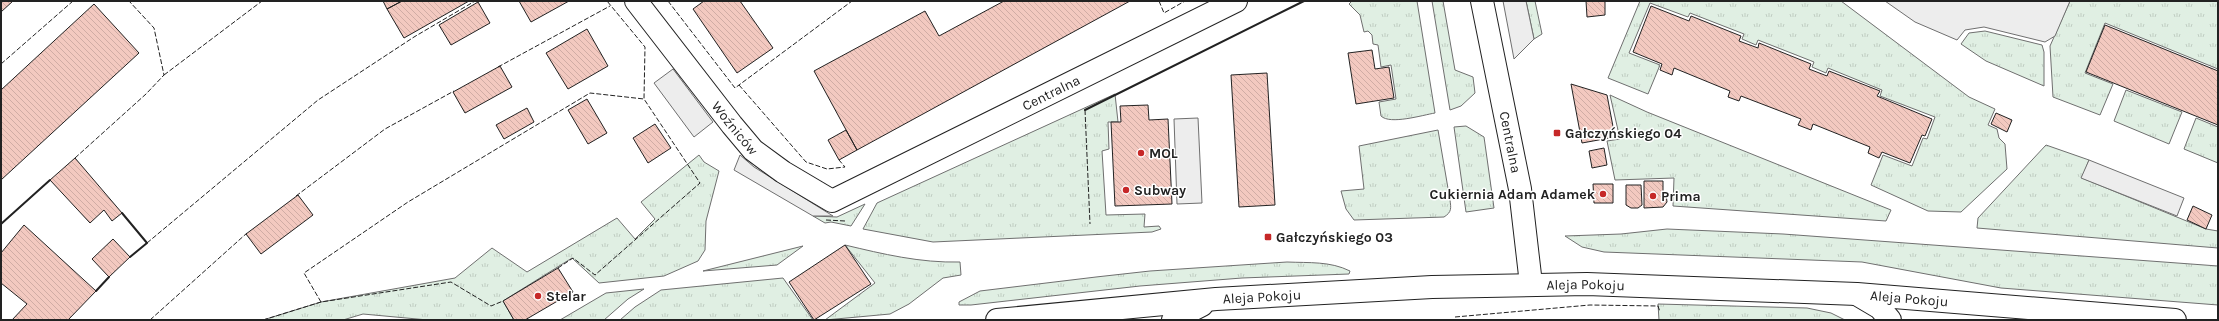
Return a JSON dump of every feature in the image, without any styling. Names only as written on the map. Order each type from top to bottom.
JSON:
[{"type":"main road","name":"Woźniców","points":[[636,1],[736,130],[768,161],[832,201],[867,184]]},
{"type":"main road","name":"Centralna","points":[[867,184],[1236,1]]},
{"type":"main road","name":"Centralna","points":[[1482,1],[1520,189],[1531,284]]},
{"type":"main road","name":"Aleja Pokoju","points":[[997,320],[1216,299],[1432,287],[1587,284],[1856,294],[2175,320]]},
{"type":"main road","points":[[1856,294],[1880,308],[1890,320]]},
{"type":"main road","points":[[1173,320],[1216,299]]},
{"type":"green space","points":[[1352,1],[1417,1],[1435,113],[1399,120],[1385,119],[1381,116],[1379,102],[1396,99],[1391,65],[1381,67],[1378,45],[1373,44],[1372,35],[1368,31],[1364,32],[1360,15],[1349,4]]},
{"type":"green space","points":[[1432,1],[1443,1],[1455,70],[1473,77],[1475,93],[1461,106],[1450,110]]},
{"type":"green space","points":[[1526,1],[1535,1],[1542,34],[1534,39]]},
{"type":"green space","points":[[1640,1],[1841,1],[1969,97],[1995,109],[1988,125],[1997,129],[1999,138],[2005,144],[2007,169],[1961,212],[1928,211],[1871,185],[1883,155],[1912,166],[1923,138],[1927,139],[1935,117],[1880,96],[1882,90],[1828,68],[1826,73],[1812,67],[1814,62],[1758,40],[1756,45],[1742,39],[1744,34],[1690,13],[1688,17],[1650,3],[1629,53],[1660,65],[1648,94],[1608,78]]},
{"type":"green space","points":[[2070,1],[2218,1],[2218,69],[2105,23],[2085,73],[2113,84],[2100,115],[2053,97],[2050,46]]},
{"type":"green space","points":[[1985,31],[2042,45],[2044,52],[2044,86],[1986,61],[1961,44],[1969,33]]},
{"type":"green space","points":[[2126,90],[2182,112],[2169,144],[2114,121]]},
{"type":"green space","points":[[1115,94],[1118,122],[1108,122],[1109,149],[1102,151],[1106,215],[1145,214],[1144,227],[1159,226],[1161,229],[1152,232],[933,242],[863,229],[877,203]]},
{"type":"green space","points":[[1610,95],[1647,112],[1891,210],[1886,221],[1673,206],[1674,178],[1615,180],[1607,141],[1620,139]]},
{"type":"green space","points":[[2196,118],[2218,127],[2218,163],[2184,149]]},
{"type":"green space","points":[[1466,126],[1484,137],[1494,208],[1466,212],[1454,127]]},
{"type":"green space","points":[[1438,130],[1450,203],[1450,210],[1448,213],[1444,217],[1354,220],[1346,209],[1341,191],[1364,189],[1359,146]]},
{"type":"green space","points":[[2046,145],[2089,160],[2082,178],[2206,229],[2218,231],[2218,248],[1977,228],[1978,218]]},
{"type":"green space","points":[[699,155],[704,162],[719,171],[706,221],[705,250],[698,261],[664,276],[599,283],[572,258],[503,301],[514,320],[428,320],[363,314],[343,320],[263,320],[321,302],[455,278],[492,248],[527,272],[617,218],[635,239],[655,219],[641,202]]},
{"type":"green space","points":[[865,204],[851,226],[831,222],[825,223],[813,216],[837,217]]},
{"type":"green space","points":[[1667,229],[1783,234],[2218,266],[2218,305],[2001,288],[1862,262],[1604,252],[1582,247],[1565,236],[1621,234]]},
{"type":"green space","points":[[845,245],[888,255],[930,261],[960,262],[961,275],[943,278],[909,304],[890,314],[825,320],[875,283]]},
{"type":"green space","points":[[803,246],[777,265],[703,271]]},
{"type":"green space","points":[[1287,262],[1327,264],[1350,271],[1349,274],[1242,278],[1140,286],[971,305],[959,305],[959,302],[980,291],[1150,271]]},
{"type":"green space","points":[[783,278],[813,320],[620,320],[635,307],[661,290]]},
{"type":"green space","points":[[644,289],[628,299],[604,320],[560,320],[606,293]]},
{"type":"green space","points":[[1658,304],[1807,308],[1831,313],[1845,320],[1659,320]]},
{"type":"shaded area","points":[[1503,1],[1526,1],[1534,39],[1514,59]]},
{"type":"shaded area","points":[[1885,1],[2070,1],[2055,36],[2045,42],[1984,27],[1965,30],[1957,40],[1915,22]]},
{"type":"shaded area","points":[[673,69],[713,122],[694,137],[654,83]]},
{"type":"shaded area","points":[[1198,118],[1202,203],[1177,204],[1174,119]]},
{"type":"shaded area","points":[[740,155],[754,167],[833,216],[813,216],[734,170]]},
{"type":"shaded area","points":[[2089,160],[2184,198],[2177,216],[2081,178]]},
{"type":"building","points":[[1,1],[13,1],[1,12]]},
{"type":"building","points":[[383,1],[402,1],[387,9]]},
{"type":"building","points":[[402,1],[469,1],[404,38],[387,9]]},
{"type":"building","points":[[519,1],[569,1],[531,22]]},
{"type":"building","points":[[704,1],[740,1],[773,48],[737,73],[693,9]]},
{"type":"building","points":[[1004,1],[1130,1],[857,150],[814,71],[925,11],[939,36]]},
{"type":"building","points":[[1586,1],[1605,1],[1605,15],[1587,17]]},
{"type":"building","points":[[478,2],[490,23],[451,45],[439,25]]},
{"type":"building","points":[[94,4],[139,53],[1,180],[1,90]]},
{"type":"building","points":[[1651,6],[1689,21],[1691,16],[1741,36],[1739,41],[1758,48],[1759,43],[1811,64],[1809,69],[1827,76],[1829,71],[1880,91],[1877,96],[1932,119],[1925,136],[1922,135],[1910,163],[1882,152],[1879,158],[1868,153],[1870,147],[1813,124],[1811,130],[1798,125],[1801,119],[1741,96],[1739,101],[1728,97],[1730,91],[1674,68],[1672,75],[1660,70],[1662,64],[1633,52]]},
{"type":"building","points":[[2105,25],[2218,71],[2218,125],[2086,72]]},
{"type":"building","points":[[587,29],[608,66],[568,89],[546,53]]},
{"type":"building","points":[[1372,50],[1375,69],[1389,67],[1394,98],[1356,104],[1348,53]]},
{"type":"building","points":[[500,66],[512,87],[465,113],[453,92]]},
{"type":"building","points":[[1267,73],[1275,205],[1239,207],[1231,75]]},
{"type":"building","points":[[1571,84],[1607,95],[1615,137],[1582,143]]},
{"type":"building","points":[[587,99],[607,133],[588,144],[568,110]]},
{"type":"building","name":"MOL","points":[[1148,105],[1149,120],[1168,119],[1172,204],[1115,206],[1111,122],[1121,122],[1120,106]]},
{"type":"building","points":[[527,108],[534,122],[504,139],[496,125]]},
{"type":"building","points":[[1996,113],[2012,120],[2007,132],[1991,124]]},
{"type":"building","points":[[655,124],[671,148],[648,163],[633,138]]},
{"type":"building","points":[[846,130],[857,150],[839,160],[828,140]]},
{"type":"building","points":[[1604,148],[1607,165],[1592,168],[1589,151]]},
{"type":"building","points":[[75,158],[122,213],[112,221],[104,210],[90,223],[50,180]]},
{"type":"building","points":[[1644,181],[1663,181],[1663,192],[1666,194],[1667,202],[1663,207],[1644,208]]},
{"type":"building","name":"Cukiernia Adam Adamek","points":[[1593,184],[1613,184],[1613,203],[1594,203]]},
{"type":"building","points":[[1626,185],[1641,185],[1642,205],[1638,208],[1631,208],[1626,205]]},
{"type":"building","points":[[298,195],[313,215],[261,254],[246,234]]},
{"type":"building","points":[[2193,206],[2212,215],[2206,229],[2187,220]]},
{"type":"building","points":[[24,225],[96,291],[68,320],[12,320],[27,304],[1,283],[1,253]]},
{"type":"building","points":[[113,239],[130,257],[109,277],[92,259]]},
{"type":"building","points":[[845,245],[871,284],[814,320],[789,282]]},
{"type":"building","name":"Stelar","points":[[558,268],[573,292],[525,320],[514,320],[503,301]]},
{"type":"fence","points":[[1,64],[73,1]]},
{"type":"fence","points":[[75,158],[146,94],[164,75],[154,28],[129,1]]},
{"type":"fence","points":[[164,75],[262,1]]},
{"type":"fence","points":[[147,243],[318,100],[414,37],[475,1]]},
{"type":"fence","points":[[558,268],[573,258],[595,275],[700,183],[644,99],[645,47],[607,1]]},
{"type":"fence","points":[[668,1],[735,88],[852,1]]},
{"type":"fence","points":[[1159,1],[1164,13],[1185,1]]},
{"type":"fence","points":[[498,67],[610,6]]},
{"type":"fence","points":[[739,85],[806,162],[827,169],[845,167],[839,160]]},
{"type":"fence","points":[[296,196],[385,129],[454,91]]},
{"type":"fence","points":[[321,302],[304,273],[408,202],[590,93],[644,99]]},
{"type":"fence","points":[[1085,110],[1090,224]]},
{"type":"fence","points":[[826,220],[845,221]]},
{"type":"fence","points":[[150,320],[247,233]]},
{"type":"fence","points":[[263,320],[321,302],[451,282],[491,306],[503,301]]},
{"type":"fence","points":[[1455,317],[1590,305],[1658,306],[1660,312]]},
{"type":"wall","points":[[1085,110],[1304,1]]},
{"type":"wall","points":[[1,224],[50,180]]},
{"type":"wall","points":[[122,213],[147,243],[130,257]]},
{"type":"wall","points":[[96,291],[109,277]]},
{"type":"place","name":"Gałczyńskiego 04","points":[[1557,133]]},
{"type":"place","name":"MOL","points":[[1141,153]]},
{"type":"place","name":"Subway","points":[[1126,190]]},
{"type":"place","name":"Cukiernia Adam Adamek","points":[[1603,194]]},
{"type":"place","name":"Prima","points":[[1653,196]]},
{"type":"place","name":"Gałczyńskiego 03","points":[[1268,237]]},
{"type":"place","name":"Stelar","points":[[538,296]]}]
